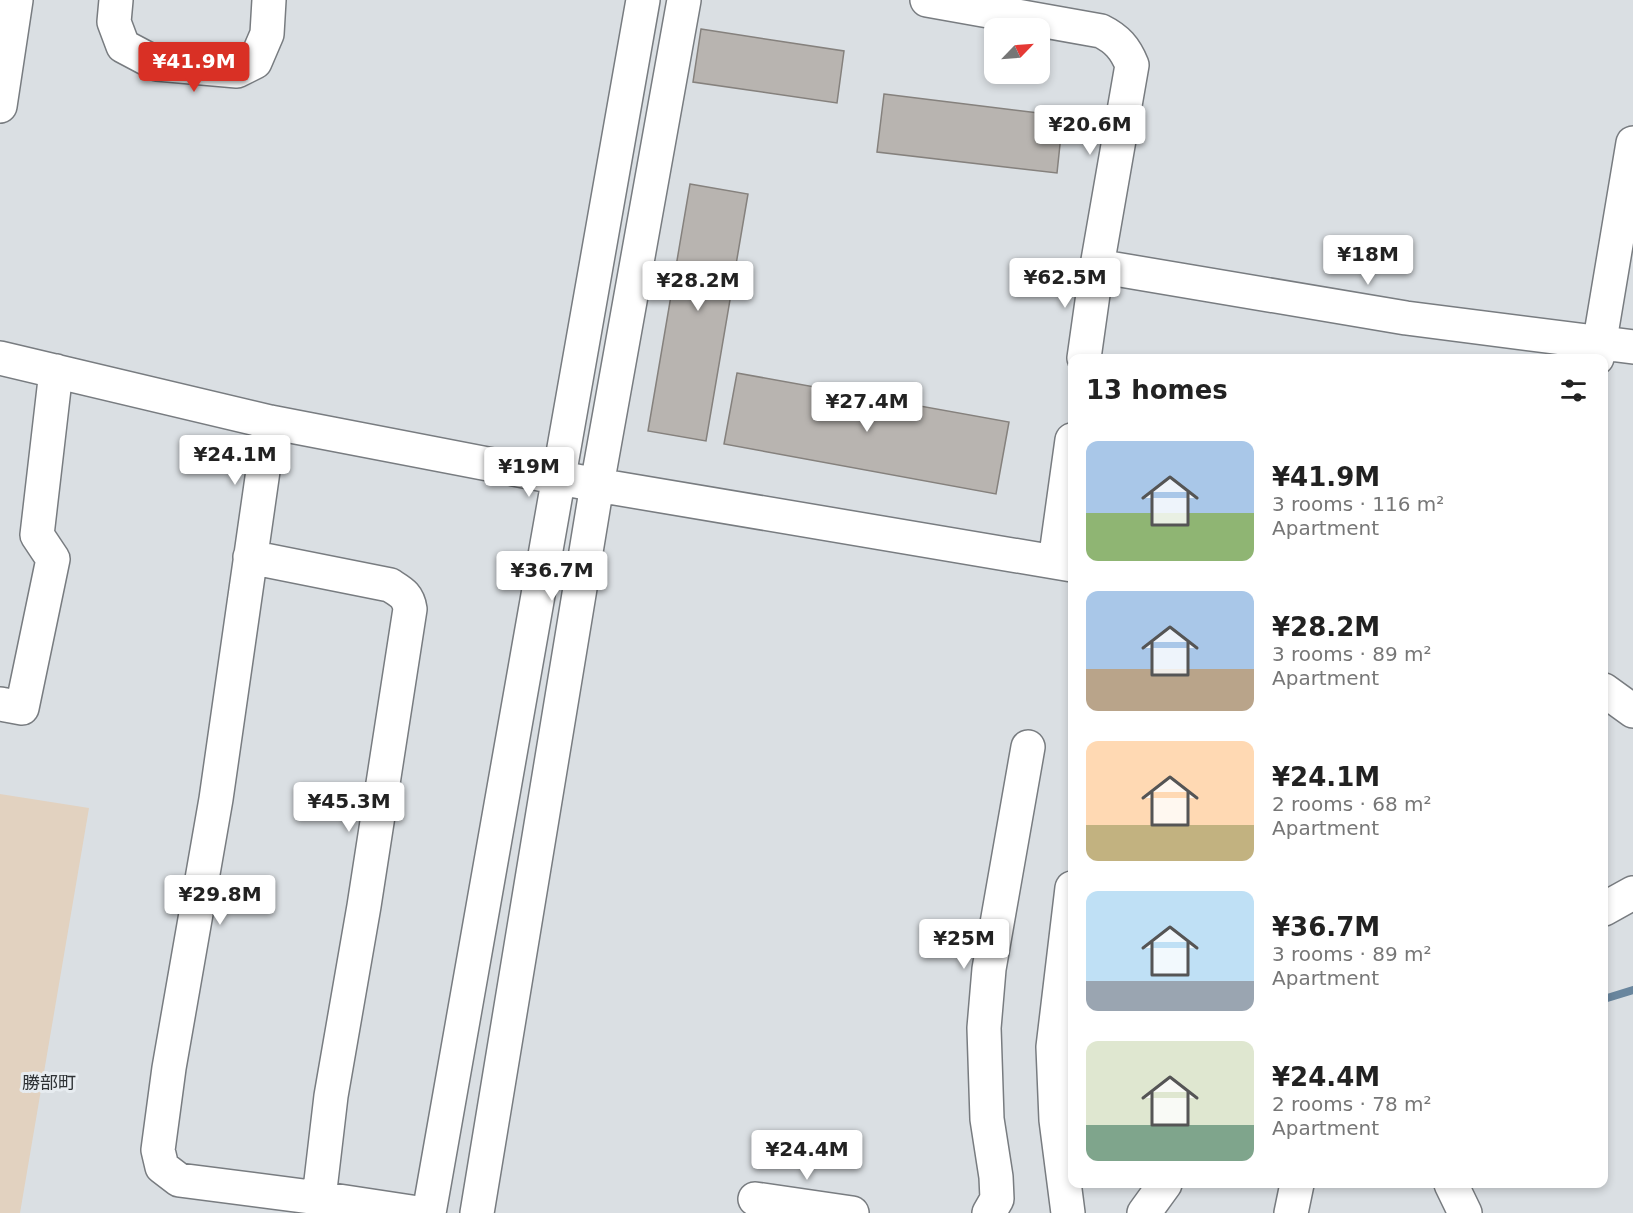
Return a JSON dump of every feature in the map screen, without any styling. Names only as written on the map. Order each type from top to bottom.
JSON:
[{"type":"street","points":[[0,106],[15,0]]},
{"type":"street","points":[[116,0],[114,22],[123,46],[157,64],[237,71],[255,62],[267,34],[269,0]]},
{"type":"street","points":[[429,1213],[643,0]]},
{"type":"street","points":[[477,1213],[597,485],[684,0]]},
{"type":"street","points":[[927,0],[1101,31],[1114,37],[1127,52],[1132,65],[1097,266],[1085,354]]},
{"type":"street","points":[[1599,350],[1633,143]]},
{"type":"street","points":[[1097,266],[1599,350],[1633,347]]},
{"type":"street","points":[[0,358],[270,422],[559,478],[1064,564],[1068,502]]},
{"type":"street","points":[[0,704],[22,708],[53,559],[37,535],[56,371]]},
{"type":"street","points":[[270,422],[216,799],[169,1068],[158,1150],[162,1167],[179,1180],[418,1213]]},
{"type":"street","points":[[250,557],[390,585],[404,593],[409,600],[410,609],[364,906],[331,1096],[319,1198]]},
{"type":"street","points":[[989,1213],[997,1199],[996,1176],[987,1119],[984,1028],[990,969],[1028,747]]},
{"type":"street","points":[[1608,907],[1633,893]]},
{"type":"street","points":[[1068,921],[1053,1047],[1056,1120],[1068,1213]]},
{"type":"street","points":[[1144,1213],[1162,1188]]},
{"type":"street","points":[[1291,1213],[1296,1188]]},
{"type":"street","points":[[1453,1188],[1465,1213]]},
{"type":"street","points":[[755,1199],[852,1213]]},
{"type":"shaded area","points":[[0,794],[89,808],[20,1213],[0,1213]]},
{"type":"building","points":[[701,29],[844,51],[837,103],[693,82]]},
{"type":"building","points":[[884,94],[1063,116],[1057,173],[877,152]]},
{"type":"building","points":[[690,184],[748,194],[706,441],[648,431]]},
{"type":"building","points":[[737,373],[1009,422],[996,494],[724,444]]},
{"type":"waterway","points":[[1608,998],[1633,990]]},
{"type":"district","name":"勝部町","points":[[49,1083]]}]
